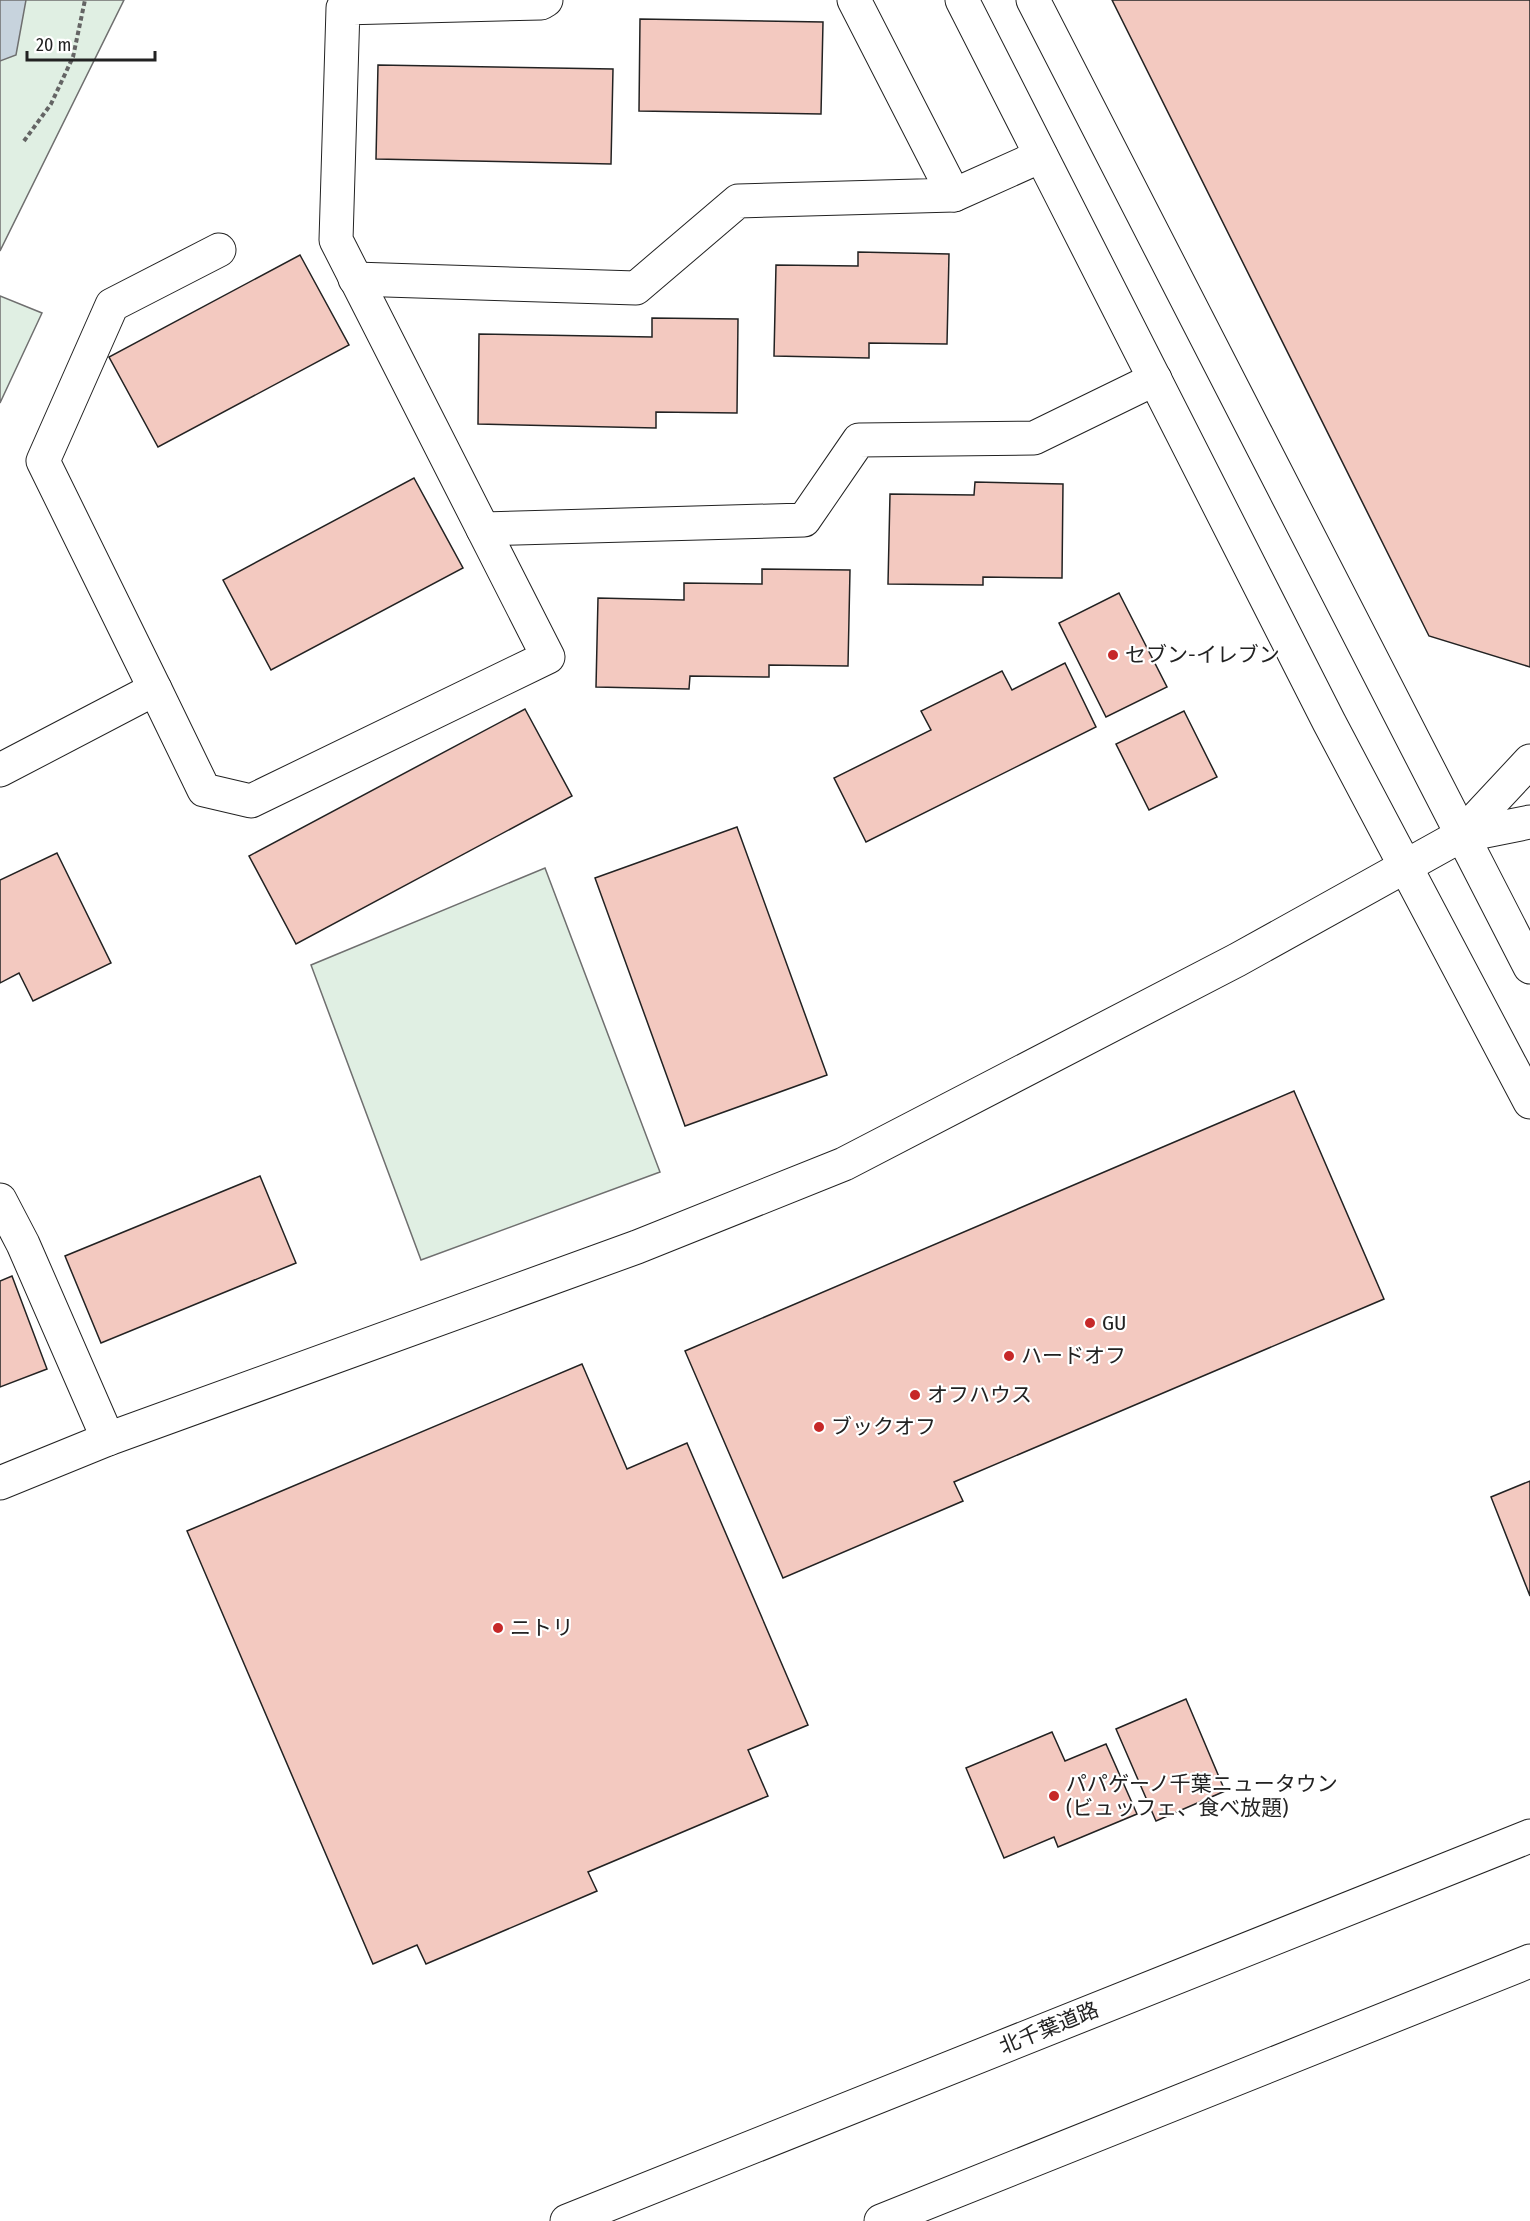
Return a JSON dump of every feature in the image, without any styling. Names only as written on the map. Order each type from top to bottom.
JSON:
[{"type":"main road","points":[[219,250],[112,305],[43,460],[204,790],[250,801],[548,657],[336,240],[344,8],[541,3],[546,0]]},
{"type":"main road","points":[[854,0],[954,195]]},
{"type":"main road","points":[[962,0],[1329,722],[1530,1102]]},
{"type":"main road","points":[[1033,0],[1460,836],[1530,967]]},
{"type":"main road","points":[[355,279],[636,288],[738,201],[954,195],[1041,156]]},
{"type":"main road","points":[[483,529],[804,520],[860,440],[1034,438],[1155,379]]},
{"type":"main road","points":[[0,770],[155,689]]},
{"type":"main road","points":[[0,1483],[108,1439],[637,1247],[844,1164],[1237,960],[1460,836],[1530,761]]},
{"type":"main road","points":[[1460,836],[1530,822]]},
{"type":"main road","points":[[0,1200],[23,1244],[108,1439]]},
{"type":"main road","name":"北千葉道路","points":[[567,2221],[1530,1836]]},
{"type":"main road","points":[[881,2221],[1530,1961]]},
{"type":"path","points":[[24,141],[51,104],[73,57],[85,0]]},
{"type":"green space","points":[[0,0],[124,0],[0,251]]},
{"type":"green space","points":[[0,296],[42,313],[0,403]]},
{"type":"green space","points":[[545,868],[660,1172],[421,1260],[311,965]]},
{"type":"shaded area","points":[[0,0],[26,0],[16,55],[0,61]]},
{"type":"building","points":[[1112,0],[1530,0],[1530,667],[1429,636]]},
{"type":"building","points":[[640,19],[823,22],[821,114],[639,111]]},
{"type":"building","points":[[378,65],[613,69],[611,164],[376,159]]},
{"type":"building","points":[[858,252],[949,254],[947,344],[869,343],[869,358],[774,356],[776,265],[858,266]]},
{"type":"building","points":[[300,255],[349,345],[158,447],[109,357]]},
{"type":"building","points":[[652,318],[738,319],[737,413],[656,412],[656,428],[478,424],[479,334],[652,337]]},
{"type":"building","points":[[414,478],[463,568],[271,670],[223,580]]},
{"type":"building","points":[[975,482],[1063,484],[1062,578],[983,577],[983,585],[888,584],[890,494],[974,495]]},
{"type":"building","points":[[762,569],[850,570],[848,666],[769,665],[769,677],[690,676],[689,689],[596,687],[598,598],[684,600],[684,583],[762,584]]},
{"type":"building","name":"セブン-イレブン","points":[[1119,593],[1167,687],[1106,717],[1059,623]]},
{"type":"building","points":[[1065,663],[1096,727],[866,842],[834,778],[931,730],[921,711],[1002,671],[1012,690]]},
{"type":"building","points":[[525,709],[572,796],[296,944],[249,856]]},
{"type":"building","points":[[1184,711],[1217,777],[1149,810],[1116,744]]},
{"type":"building","points":[[737,827],[827,1075],[685,1126],[595,878]]},
{"type":"building","points":[[57,853],[111,963],[33,1001],[19,973],[0,983],[0,880]]},
{"type":"building","points":[[1294,1091],[1384,1299],[954,1482],[963,1501],[783,1578],[685,1351]]},
{"type":"building","points":[[260,1176],[296,1263],[101,1343],[65,1256]]},
{"type":"building","points":[[12,1276],[47,1369],[0,1387],[0,1281]]},
{"type":"building","name":"ニトリ","points":[[582,1364],[627,1469],[687,1443],[808,1725],[748,1750],[768,1796],[588,1872],[597,1891],[426,1964],[417,1945],[373,1964],[187,1531]]},
{"type":"building","points":[[1530,1481],[1530,1596],[1491,1497]]},
{"type":"building","points":[[1186,1699],[1225,1791],[1156,1821],[1116,1729]]},
{"type":"building","points":[[1052,1732],[1065,1761],[1106,1744],[1137,1814],[1058,1847],[1054,1837],[1004,1858],[966,1768]]},
{"type":"place","name":"セブン-イレブン","points":[[1113,655]]},
{"type":"place","name":"GU","points":[[1090,1323]]},
{"type":"place","name":"ハードオフ","points":[[1009,1356]]},
{"type":"place","name":"オフハウス","points":[[915,1395]]},
{"type":"place","name":"ブックオフ","points":[[819,1427]]},
{"type":"place","name":"ニトリ","points":[[498,1628]]},
{"type":"place","name":"パパゲーノ千葉ニュータウン (ビュッフェ、食べ放題)","points":[[1054,1796]]}]
